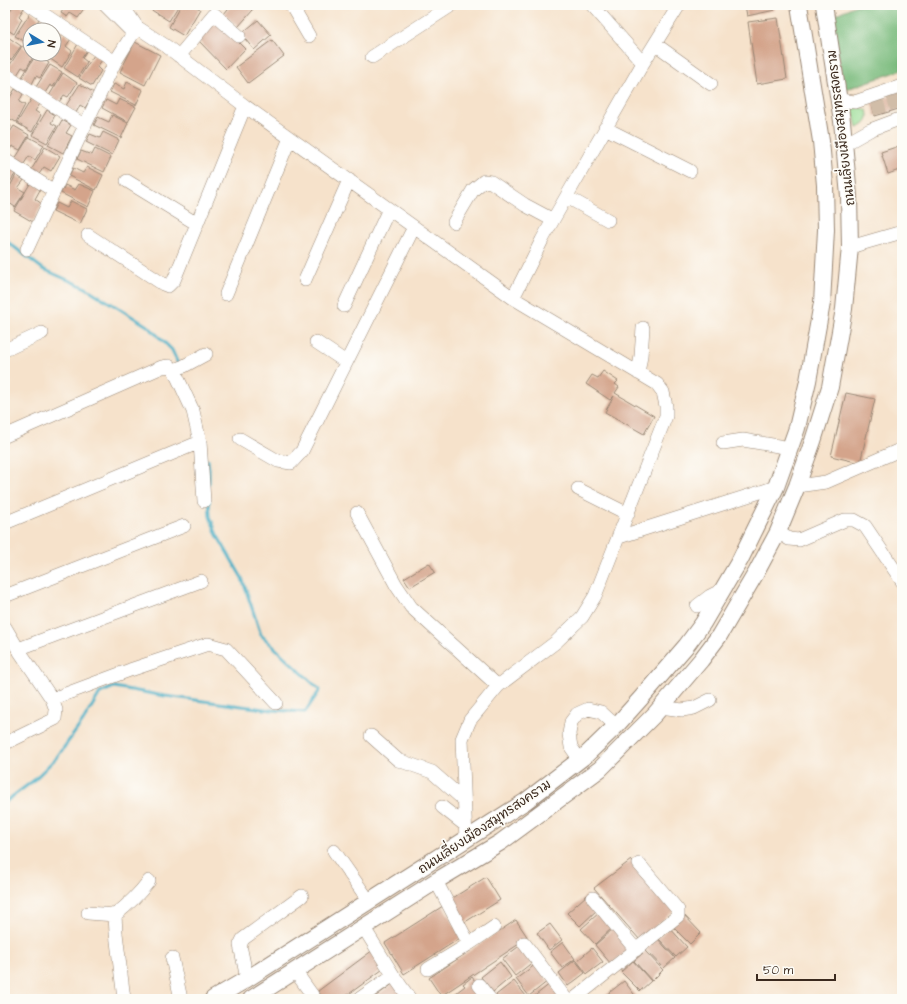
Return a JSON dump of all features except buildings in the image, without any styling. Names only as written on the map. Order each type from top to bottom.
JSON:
[{"type":"main road","name":"ถนนเลี่ยงเมืองสมุทรสงคราม","points":[[213,999],[369,901],[466,832],[526,801],[580,760],[616,726],[686,646],[703,623],[740,560],[776,487],[797,428],[808,382],[822,304],[826,230],[825,185],[821,142],[799,5]]},
{"type":"main road","name":"ถนนเลี่ยงเมืองสมุทรสงคราม","points":[[251,999],[436,881],[501,842],[600,769],[661,707],[701,660],[719,636],[756,572],[778,532],[797,486],[813,441],[830,387],[844,309],[850,247],[850,196],[845,144],[824,5]]},
{"type":"street","points":[[30,5],[115,62]]},
{"type":"street","points":[[105,5],[135,30],[166,46],[245,106],[513,298],[657,384],[664,392],[666,416],[595,596],[582,617],[556,642],[498,686],[470,720],[462,738],[466,832]]},
{"type":"street","points":[[122,5],[135,30]]},
{"type":"street","points":[[291,5],[309,36]]},
{"type":"street","points":[[372,57],[452,5]]},
{"type":"street","points":[[513,298],[553,220],[605,128],[678,5]]},
{"type":"street","points":[[594,6],[643,63]]},
{"type":"street","points":[[179,56],[214,14],[239,36]]},
{"type":"street","points":[[27,249],[115,62],[135,30]]},
{"type":"street","points":[[655,44],[711,84]]},
{"type":"street","points":[[5,74],[85,126]]},
{"type":"street","points":[[838,100],[855,102],[876,98],[895,90]]},
{"type":"street","points":[[88,235],[168,286],[174,280],[245,106]]},
{"type":"street","points":[[845,144],[870,130],[883,119],[899,116]]},
{"type":"street","points":[[605,128],[690,171]]},
{"type":"street","points":[[226,294],[290,138]]},
{"type":"street","points":[[5,160],[54,191]]},
{"type":"street","points":[[305,280],[349,180]]},
{"type":"street","points":[[127,181],[197,224]]},
{"type":"street","points":[[454,222],[473,190],[484,181],[491,182],[553,220]]},
{"type":"street","points":[[567,197],[608,220]]},
{"type":"street","points":[[344,306],[389,209]]},
{"type":"street","points":[[240,439],[278,461],[292,463],[302,451],[414,227]]},
{"type":"street","points":[[850,247],[902,232]]},
{"type":"street","points":[[638,373],[643,328]]},
{"type":"street","points":[[7,345],[42,333]]},
{"type":"street","points":[[316,342],[346,362]]},
{"type":"street","points":[[5,436],[162,367],[169,366],[178,369],[206,354]]},
{"type":"street","points":[[178,369],[193,411],[200,442],[204,501]]},
{"type":"street","points":[[723,443],[743,440],[790,448]]},
{"type":"street","points":[[5,523],[200,442]]},
{"type":"street","points":[[797,486],[826,482],[902,450]]},
{"type":"street","points":[[619,537],[776,487]]},
{"type":"street","points":[[578,489],[628,514]]},
{"type":"street","points":[[357,513],[396,585],[411,607],[498,686]]},
{"type":"street","points":[[778,532],[788,539],[799,540],[845,520],[854,520],[864,526],[902,581]]},
{"type":"street","points":[[5,596],[184,526]]},
{"type":"street","points":[[18,649],[201,581]]},
{"type":"street","points":[[697,606],[710,596],[722,590]]},
{"type":"street","points":[[5,627],[52,699],[56,710],[55,719],[8,742]]},
{"type":"street","points":[[52,699],[130,670],[208,644],[226,649],[276,703]]},
{"type":"street","points":[[661,707],[682,710],[694,708],[710,700]]},
{"type":"street","points":[[580,760],[571,747],[569,734],[571,722],[577,714],[588,709],[601,712],[616,726]]},
{"type":"street","points":[[370,736],[398,760],[432,772],[464,800]]},
{"type":"street","points":[[442,806],[466,832]]},
{"type":"street","points":[[334,851],[369,901]]},
{"type":"street","points":[[574,999],[678,916],[678,910],[639,864]]},
{"type":"street","points":[[88,913],[114,915],[138,895],[149,881]]},
{"type":"street","points":[[436,881],[469,944]]},
{"type":"street","points":[[247,979],[240,945],[243,938],[302,896]]},
{"type":"street","points":[[593,898],[636,950]]},
{"type":"street","points":[[114,915],[124,999]]},
{"type":"street","points":[[428,969],[494,927]]},
{"type":"street","points":[[364,928],[393,975],[410,999]]},
{"type":"street","points":[[524,943],[566,999]]},
{"type":"street","points":[[172,958],[181,999]]},
{"type":"street","points":[[295,971],[315,999]]},
{"type":"street","points":[[359,999],[392,976]]},
{"type":"street","points":[[480,985],[490,999]]},
{"type":"green space","points":[[856,5],[902,5],[902,70],[844,90],[832,16]]},
{"type":"green space","points":[[853,108],[862,108],[867,110],[868,114],[868,119],[866,122],[857,128]]},
{"type":"waterway","points":[[5,240],[43,269],[86,288],[149,327],[172,350],[178,364]]},
{"type":"waterway","points":[[208,460],[209,483]]},
{"type":"waterway","points":[[5,802],[33,781],[57,757],[83,721],[100,693],[114,687],[165,696],[272,710],[305,712],[320,690],[261,635],[242,578],[217,535],[210,516],[209,500]]},
{"type":"tunnel","points":[[893,96],[897,110]]},
{"type":"tunnel","points":[[877,101],[881,115]]}]
